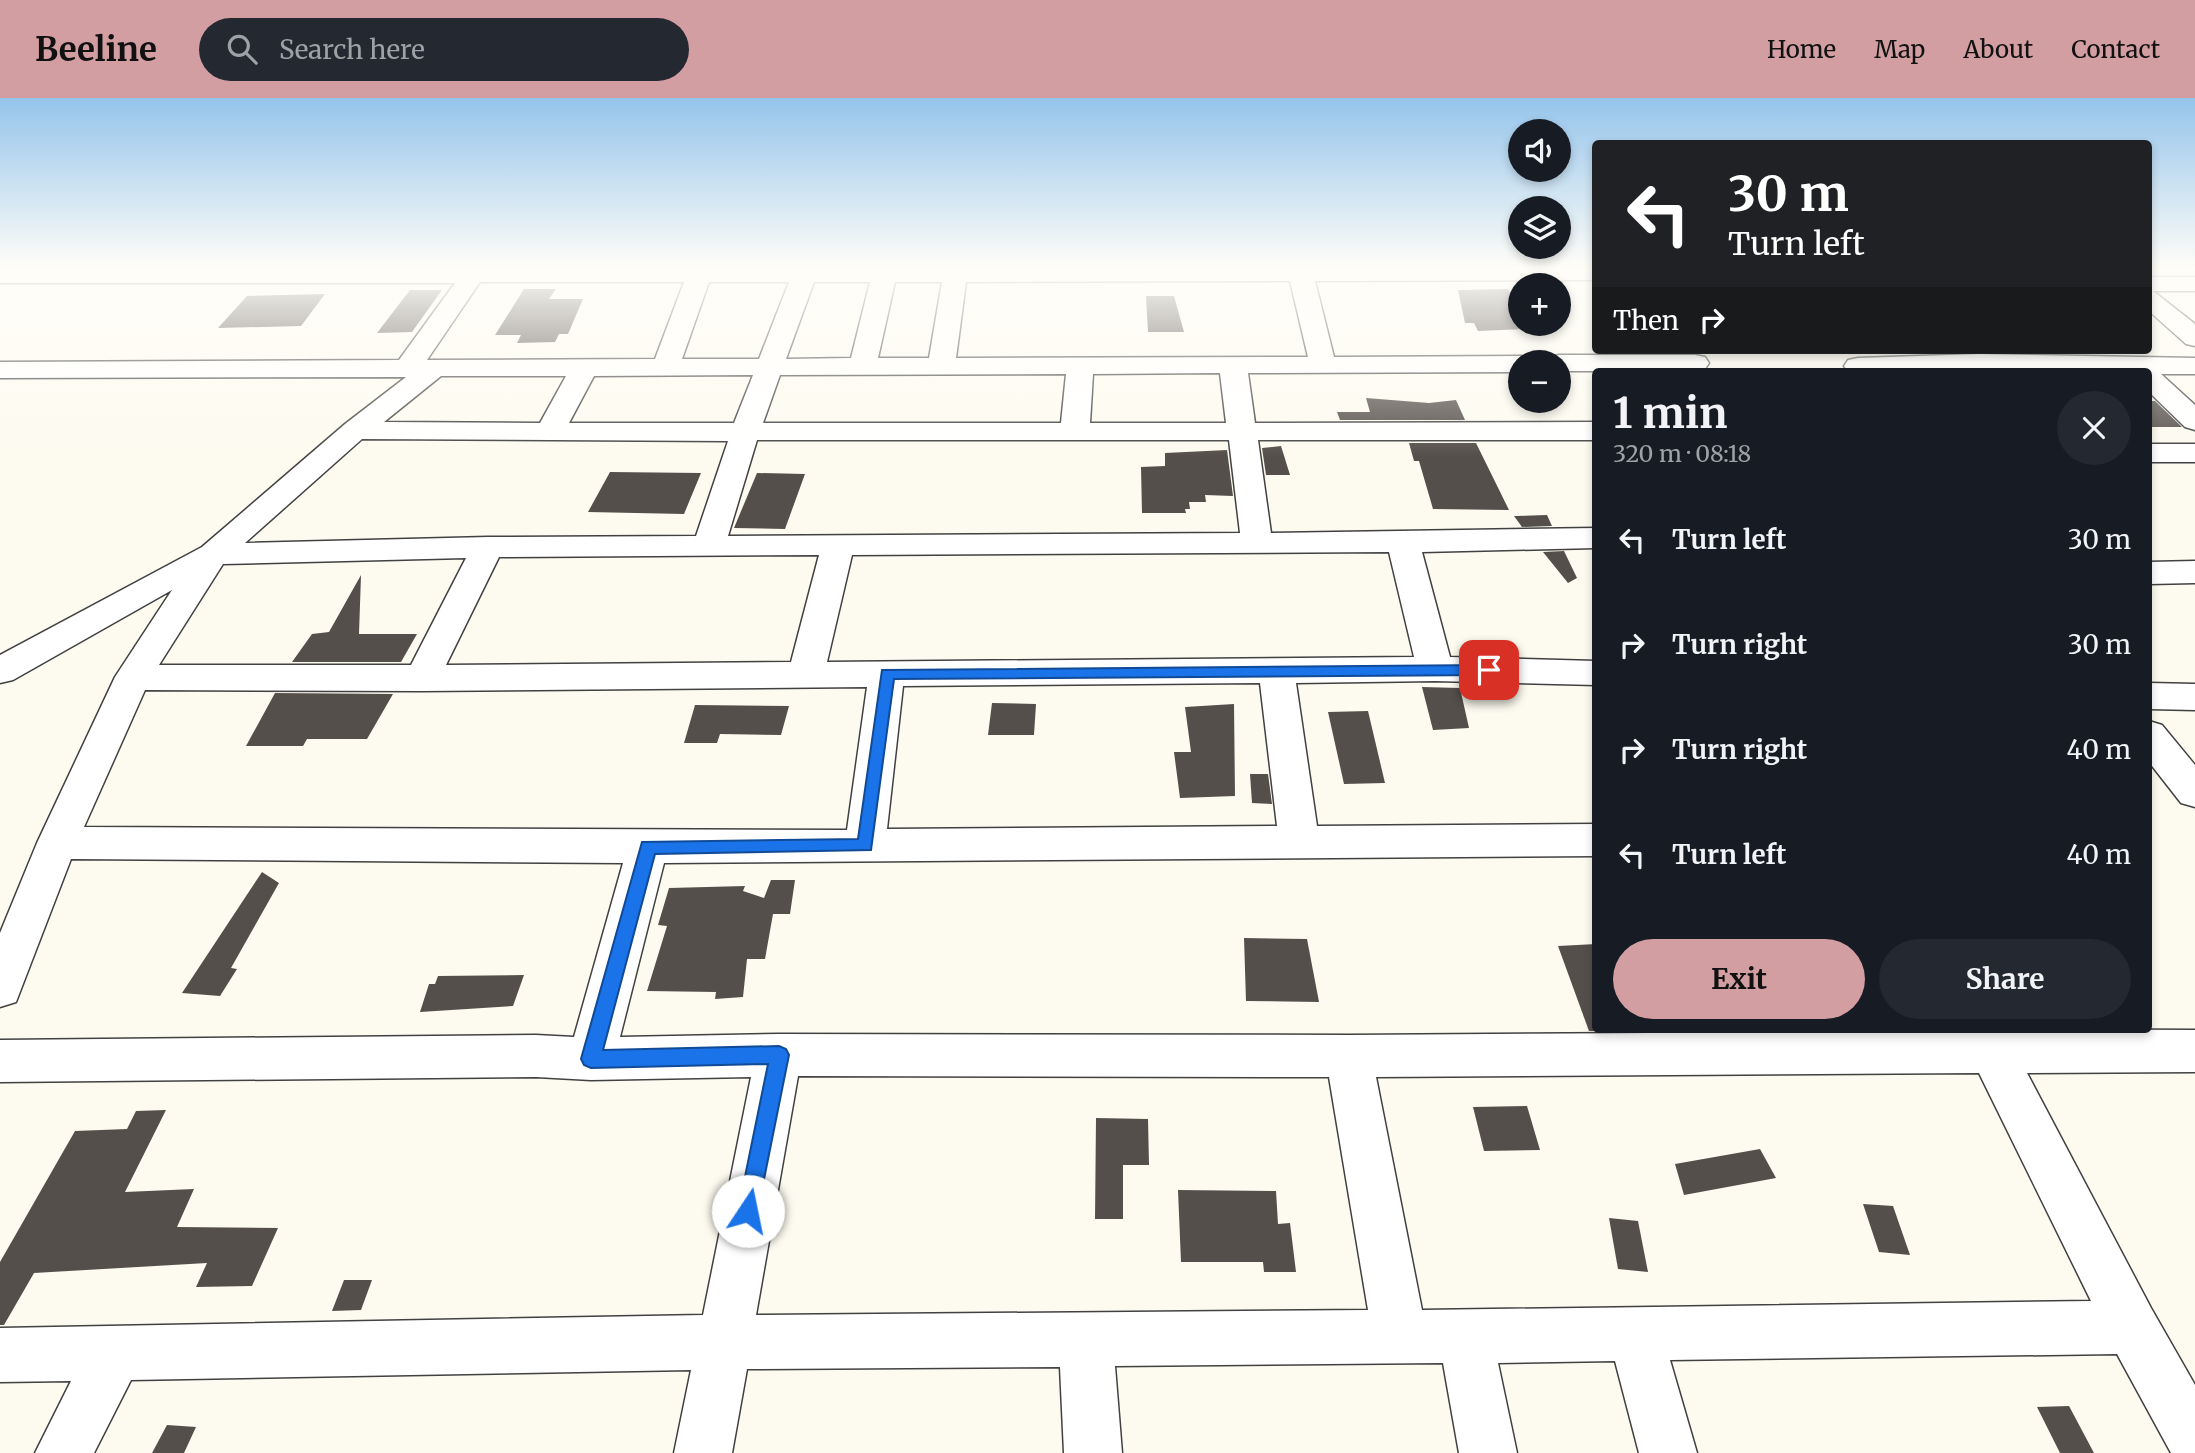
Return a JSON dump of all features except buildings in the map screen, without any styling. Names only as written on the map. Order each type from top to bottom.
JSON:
[{"type":"street","points":[[0,671],[213,554],[355,430],[420,369],[442,330]]},
{"type":"street","points":[[665,368],[679,330]]},
{"type":"street","points":[[709,545],[745,432],[784,330]]},
{"type":"street","points":[[863,367],[871,330]]},
{"type":"street","points":[[941,367],[947,330]]},
{"type":"street","points":[[1315,330],[1323,365]]},
{"type":"street","points":[[1855,362],[1974,356],[2108,368]]},
{"type":"street","points":[[1571,363],[1694,361]]},
{"type":"street","points":[[0,370],[1508,364]]},
{"type":"street","points":[[1233,365],[1258,543]]},
{"type":"street","points":[[1075,432],[1080,366]]},
{"type":"street","points":[[2152,370],[2195,366]]},
{"type":"street","points":[[550,432],[584,368]]},
{"type":"street","points":[[2152,380],[2195,421]]},
{"type":"street","points":[[355,430],[1592,431]]},
{"type":"street","points":[[2152,453],[2195,453]]},
{"type":"street","points":[[213,554],[488,547],[1403,542],[1592,538]]},
{"type":"street","points":[[1403,542],[1435,669]]},
{"type":"street","points":[[806,675],[838,545]]},
{"type":"street","points":[[422,678],[488,547]]},
{"type":"street","points":[[0,988],[57,843],[133,677],[213,554]]},
{"type":"street","points":[[2152,573],[2195,572]]},
{"type":"street","points":[[133,677],[422,678],[1435,669],[1592,673]]},
{"type":"street","points":[[1276,670],[1299,842]]},
{"type":"street","points":[[865,845],[887,674]]},
{"type":"street","points":[[2152,696],[2195,697]]},
{"type":"street","points":[[2152,739],[2195,792]]},
{"type":"street","points":[[57,843],[648,847],[1592,840]]},
{"type":"street","points":[[591,1059],[648,847]]},
{"type":"street","points":[[0,1061],[536,1056],[591,1059],[779,1055],[1349,1056],[1824,1041],[1986,1041],[2195,1051]]},
{"type":"street","points":[[1986,1041],[2132,1327],[2195,1441]]},
{"type":"street","points":[[703,1453],[779,1055]]},
{"type":"street","points":[[1349,1056],[1400,1337]]},
{"type":"street","points":[[0,1356],[723,1342],[1400,1337],[2132,1327]]},
{"type":"street","points":[[1635,1334],[1668,1453]]},
{"type":"street","points":[[1465,1336],[1488,1453]]},
{"type":"street","points":[[1086,1339],[1093,1453]]},
{"type":"street","points":[[64,1453],[115,1354]]},
{"type":"route","points":[[748,1211],[779,1055],[591,1059],[648,847],[865,845],[887,674],[1489,670]]}]
